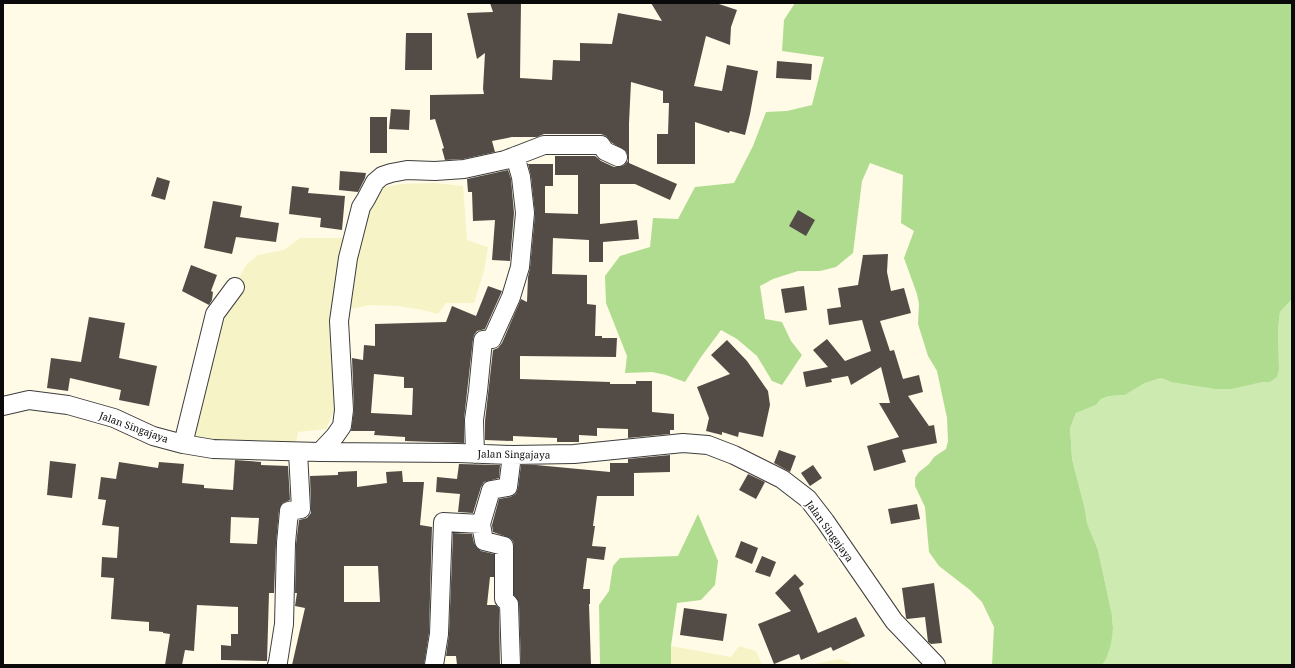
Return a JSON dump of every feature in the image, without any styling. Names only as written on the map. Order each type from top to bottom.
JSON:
[{"type":"street","points":[[320,452],[342,426],[344,410],[340,321],[348,258],[361,207],[375,182],[382,176],[407,170],[436,171],[464,169],[505,160],[544,145],[600,145],[603,146],[605,151],[618,157]]},
{"type":"street","points":[[475,454],[474,420],[483,340],[492,339],[511,297],[520,267],[525,213],[521,177],[515,156]]},
{"type":"street","points":[[183,444],[215,314],[235,287]]},
{"type":"street","name":"Jalan Singajaya","points":[[3,406],[28,400],[68,405],[114,418],[153,436],[183,444],[213,449],[298,452],[512,455],[574,454],[683,443],[708,445],[734,455],[782,479],[808,499],[825,521],[894,621],[936,665]]},
{"type":"street","points":[[277,665],[284,624],[286,543],[289,511],[300,509],[298,452]]},
{"type":"street","points":[[511,665],[509,604],[504,599],[504,546],[484,541],[481,524],[490,490],[508,487],[512,455]]},
{"type":"street","points":[[434,665],[439,634],[443,522],[481,524]]},
{"type":"shaded area","points":[[435,183],[463,186],[467,240],[488,247],[484,271],[474,303],[446,303],[438,314],[398,306],[371,305],[335,312],[335,408],[326,429],[298,432],[296,443],[236,442],[189,437],[221,322],[238,279],[247,264],[258,255],[284,250],[300,238],[359,238],[381,188],[401,184]]},
{"type":"shaded area","points":[[671,646],[731,657],[739,646],[756,651],[762,665],[671,665]]},
{"type":"shaded area","points":[[839,659],[849,662],[852,665],[810,665]]},
{"type":"green space","points":[[795,3],[1292,3],[1292,299],[1280,312],[1278,328],[1279,369],[1277,377],[1270,382],[1262,382],[1231,389],[1216,389],[1171,382],[1161,378],[1145,383],[1125,395],[1109,396],[1101,399],[1096,405],[1076,413],[1070,428],[1072,459],[1085,509],[1087,523],[1098,550],[1112,615],[1113,629],[1111,644],[1106,659],[1102,665],[992,665],[994,627],[982,602],[970,590],[939,566],[929,552],[925,507],[915,486],[915,478],[934,457],[946,449],[948,441],[947,418],[937,371],[928,356],[918,324],[919,304],[917,294],[904,258],[914,231],[901,223],[903,175],[870,163],[862,181],[853,253],[836,267],[820,271],[798,271],[773,279],[760,286],[765,319],[782,322],[791,341],[802,355],[782,385],[772,381],[757,356],[737,339],[721,330],[685,382],[652,372],[625,373],[627,356],[606,303],[605,276],[620,256],[650,247],[653,218],[678,219],[695,187],[734,183],[753,146],[766,112],[787,111],[812,105],[824,57],[782,51],[784,20]]},
{"type":"green space","points":[[1292,299],[1292,665],[1102,665],[1106,659],[1113,629],[1112,615],[1098,550],[1087,523],[1085,509],[1072,459],[1070,428],[1076,413],[1096,405],[1101,399],[1109,396],[1125,395],[1145,383],[1161,378],[1171,382],[1270,382],[1279,369],[1278,328],[1280,312]]},
{"type":"green space","points":[[698,514],[718,561],[715,585],[701,600],[677,603],[671,646],[671,665],[600,665],[599,605],[609,591],[613,566],[620,558],[678,556]]},
{"type":"building","points":[[490,3],[521,3],[520,78],[552,80],[553,60],[580,61],[580,43],[612,44],[618,13],[662,21],[651,3],[716,3],[737,10],[731,27],[730,45],[706,36],[694,86],[722,91],[727,65],[758,71],[745,135],[730,131],[729,133],[695,122],[695,164],[657,164],[657,134],[668,134],[669,103],[663,103],[663,91],[631,82],[629,163],[677,184],[670,200],[635,184],[600,184],[600,224],[637,220],[639,239],[603,242],[603,262],[589,262],[589,240],[553,238],[552,274],[587,275],[587,304],[596,305],[595,336],[602,336],[602,338],[617,338],[616,357],[520,356],[520,379],[610,382],[610,384],[636,384],[636,381],[652,381],[652,412],[674,414],[674,430],[670,430],[670,434],[628,438],[628,429],[597,428],[597,436],[579,435],[579,442],[557,442],[557,438],[513,436],[513,441],[485,440],[485,421],[493,350],[498,348],[502,343],[521,299],[527,302],[528,277],[535,214],[531,176],[528,164],[553,164],[553,186],[545,186],[545,213],[578,214],[578,175],[555,175],[555,156],[595,156],[601,161],[614,167],[624,165],[628,161],[626,151],[612,143],[606,136],[601,134],[544,134],[537,137],[512,137],[492,141],[495,152],[463,159],[445,160],[442,149],[444,148],[435,119],[430,120],[430,95],[484,94],[485,53],[477,59],[467,13],[493,12]]},
{"type":"building","points":[[406,33],[432,33],[432,70],[405,70]]},
{"type":"building","points":[[777,61],[812,64],[811,80],[776,78]]},
{"type":"building","points":[[391,109],[410,110],[409,130],[389,129]]},
{"type":"building","points":[[370,117],[387,117],[387,153],[370,153]]},
{"type":"building","points":[[508,170],[511,179],[514,213],[510,261],[492,260],[495,220],[473,221],[472,192],[468,192],[467,179]]},
{"type":"building","points":[[340,171],[366,173],[358,192],[339,190]]},
{"type":"building","points":[[157,177],[170,181],[165,200],[151,196]]},
{"type":"building","points":[[292,186],[309,188],[308,193],[345,196],[342,230],[320,227],[321,218],[289,214]]},
{"type":"building","points":[[213,201],[242,206],[240,217],[279,223],[276,242],[236,237],[232,254],[204,248]]},
{"type":"building","points":[[798,210],[815,220],[806,236],[789,226]]},
{"type":"building","points":[[888,254],[887,272],[891,291],[904,288],[911,313],[880,321],[890,351],[894,350],[903,379],[919,375],[923,392],[908,396],[929,426],[934,425],[937,443],[902,450],[906,462],[874,471],[867,446],[899,437],[879,403],[890,403],[881,367],[851,385],[848,376],[831,379],[832,382],[806,387],[803,372],[828,367],[813,350],[827,339],[845,361],[871,351],[862,320],[829,325],[827,309],[841,307],[838,288],[858,285],[863,255]]},
{"type":"building","points":[[191,265],[217,275],[211,291],[213,292],[212,300],[209,305],[182,291]]},
{"type":"building","points":[[488,286],[502,291],[485,329],[477,331],[473,339],[464,419],[464,443],[405,441],[405,437],[374,435],[375,431],[351,431],[354,410],[352,358],[363,360],[364,345],[375,346],[375,324],[446,322],[452,306],[476,316]],"holes":[[[374,374],[404,377],[404,388],[413,388],[412,415],[371,413]]]},
{"type":"building","points":[[804,286],[807,310],[785,313],[781,289]]},
{"type":"building","points":[[89,317],[125,323],[119,358],[157,366],[149,406],[119,400],[121,390],[70,378],[68,391],[47,388],[51,358],[81,362]]},
{"type":"building","points":[[727,340],[747,361],[768,391],[770,405],[763,437],[739,432],[738,437],[722,432],[722,435],[706,431],[709,418],[697,387],[730,374],[711,355]]},
{"type":"building","points":[[779,450],[796,456],[790,472],[774,463]]},
{"type":"building","points":[[670,455],[670,472],[634,473],[634,496],[597,496],[592,546],[606,547],[604,560],[587,558],[583,589],[590,589],[591,665],[521,665],[519,604],[514,595],[513,541],[510,538],[493,532],[492,525],[499,499],[516,494],[521,465],[610,472],[610,463],[628,463],[628,459]]},
{"type":"building","points":[[235,460],[261,462],[261,465],[288,466],[290,500],[283,503],[279,510],[274,593],[269,593],[267,661],[221,660],[221,645],[231,646],[231,634],[238,634],[238,607],[197,605],[194,651],[185,650],[182,665],[165,665],[170,634],[149,631],[149,622],[111,619],[114,578],[101,577],[102,557],[117,558],[119,527],[102,525],[106,500],[98,499],[101,477],[116,479],[119,462],[158,468],[159,462],[184,464],[182,483],[204,485],[204,488],[233,490]],"holes":[[[231,517],[259,518],[257,544],[230,543]]]},
{"type":"building","points":[[50,461],[76,464],[72,498],[47,495]]},
{"type":"building","points":[[459,464],[500,465],[499,478],[484,482],[481,487],[473,513],[458,512],[460,494],[436,492],[437,477],[457,479]]},
{"type":"building","points":[[813,465],[822,478],[810,486],[801,473]]},
{"type":"building","points":[[357,471],[357,487],[387,483],[386,472],[402,471],[403,482],[424,482],[420,525],[432,527],[429,633],[424,665],[292,665],[305,608],[295,606],[297,593],[295,593],[296,544],[299,520],[307,518],[311,513],[310,476],[338,475],[338,472]],"holes":[[[344,566],[378,566],[380,602],[344,602]]]},
{"type":"building","points":[[748,474],[765,482],[756,499],[739,490]]},
{"type":"building","points":[[917,504],[920,519],[891,524],[888,509]]},
{"type":"building","points":[[453,533],[472,534],[477,548],[481,551],[494,554],[494,577],[490,577],[487,605],[496,605],[499,608],[500,665],[457,665],[456,656],[446,656],[449,634]]},
{"type":"building","points":[[741,541],[758,548],[752,564],[735,557]]},
{"type":"building","points":[[762,556],[776,562],[770,577],[755,572]]},
{"type":"building","points":[[795,574],[804,584],[799,588],[818,633],[856,617],[865,636],[833,651],[831,647],[801,660],[799,654],[774,664],[758,624],[791,611],[775,593]]},
{"type":"building","points":[[934,583],[942,643],[931,644],[928,642],[925,617],[906,618],[902,588]]},
{"type":"building","points":[[684,608],[727,614],[723,641],[680,635]]}]
